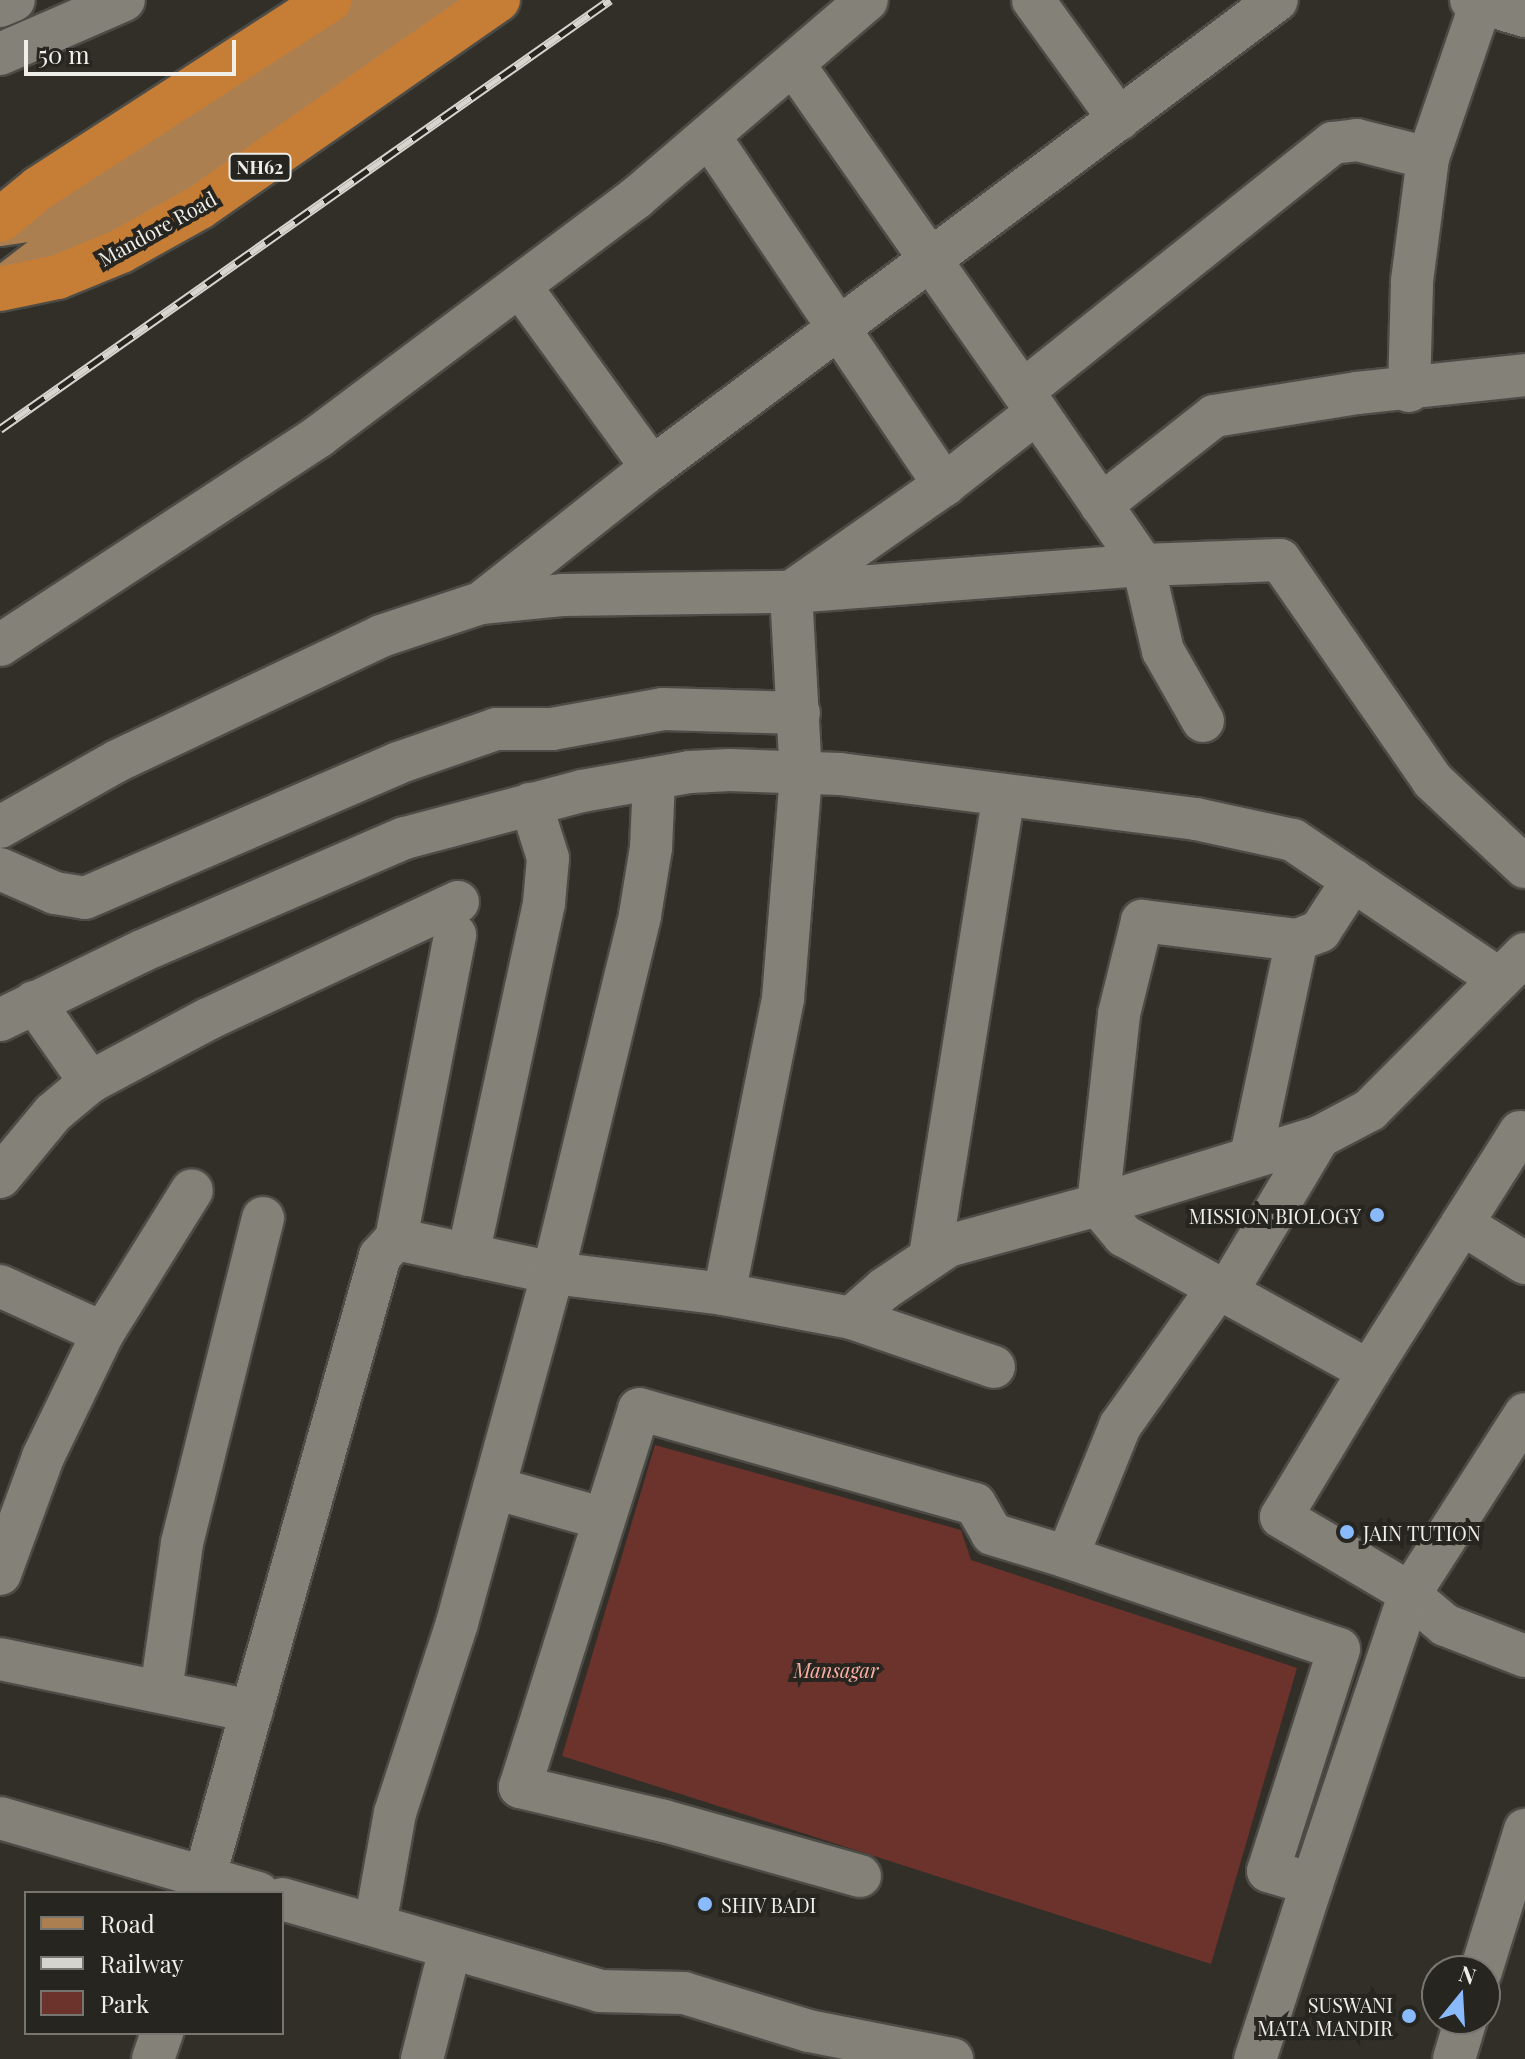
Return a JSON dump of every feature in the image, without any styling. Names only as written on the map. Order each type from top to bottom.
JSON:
[{"type":"highway","points":[[24,228],[39,188],[330,0]]},
{"type":"highway","name":"Mandore Road","points":[[4,287],[71,272],[200,207],[498,0]]},
{"type":"main road","points":[[4,287],[24,228],[165,149],[379,0]]},
{"type":"main road","points":[[24,228],[228,148],[440,0]]},
{"type":"street","points":[[0,6],[14,0]]},
{"type":"street","points":[[0,54],[124,0]]},
{"type":"street","points":[[0,645],[319,436],[520,286],[709,136],[867,0]]},
{"type":"street","points":[[1033,0],[1119,119]]},
{"type":"street","points":[[481,603],[652,468],[932,262],[1277,0]]},
{"type":"street","points":[[1409,391],[1412,281],[1428,158],[1476,2],[1525,16]]},
{"type":"street","points":[[793,64],[1143,565],[1163,651],[1203,721]]},
{"type":"street","points":[[709,136],[944,485]]},
{"type":"street","points":[[791,592],[944,485],[1030,402],[1333,143],[1357,140],[1428,158]]},
{"type":"street","points":[[520,286],[652,468]]},
{"type":"street","points":[[1101,505],[1214,416],[1357,393],[1409,391],[1525,375]]},
{"type":"street","points":[[0,827],[117,761],[367,643],[481,603],[562,595],[791,592],[1143,565],[1280,560],[1433,781],[1525,867]]},
{"type":"street","points":[[724,1294],[783,999],[801,775],[791,592]]},
{"type":"street","points":[[0,869],[55,893],[85,898],[398,763],[496,729],[552,729],[663,709],[799,713]]},
{"type":"street","points":[[90,1082],[17,1011],[405,838],[531,804],[717,771],[840,774],[1196,819],[1293,840],[1353,880],[1512,966],[1370,1110],[1319,1137],[1098,1205],[948,1246],[930,1256],[851,1318]]},
{"type":"street","points":[[375,1925],[395,1813],[457,1623],[553,1273],[640,915],[651,848],[654,780]]},
{"type":"street","points":[[930,1256],[1004,796]]},
{"type":"street","points":[[468,1255],[544,903],[548,858],[531,804]]},
{"type":"street","points":[[1353,880],[1320,931],[1297,940],[1142,921],[1119,1014],[1098,1205],[1124,1236],[1369,1371]]},
{"type":"street","points":[[0,1177],[53,1113],[90,1082],[208,1019],[456,919],[396,1239],[380,1256],[204,1879]]},
{"type":"street","points":[[1251,1156],[1297,940]]},
{"type":"street","points":[[1520,1132],[1281,1517],[1342,1549],[1409,1595],[1445,1625],[1525,1656]]},
{"type":"street","points":[[1067,1557],[1120,1426],[1222,1290],[1319,1137]]},
{"type":"street","points":[[0,1574],[47,1446],[103,1333],[192,1190]]},
{"type":"street","points":[[161,1691],[182,1543],[263,1218]]},
{"type":"street","points":[[1462,1224],[1525,1263]]},
{"type":"street","points":[[396,1239],[553,1273],[724,1294],[851,1318],[994,1367]]},
{"type":"street","points":[[0,1286],[103,1333]]},
{"type":"street","points":[[860,1876],[664,1821],[520,1787],[639,1409],[975,1504],[992,1534],[1339,1649],[1268,1871],[1312,1884]]},
{"type":"street","points":[[1255,2059],[1409,1595],[1525,1414]]},
{"type":"street","points":[[494,1488],[604,1519]]},
{"type":"street","points":[[0,1659],[252,1711]]},
{"type":"street","points":[[0,1818],[250,1891]]},
{"type":"street","points":[[1486,1955],[1525,1830]]},
{"type":"street","points":[[284,1900],[600,1991],[684,1993],[809,2031],[952,2059]]},
{"type":"street","points":[[422,2059],[450,1949]]},
{"type":"street","points":[[153,2059],[161,2035]]},
{"type":"street","points":[[1454,2059],[1461,2035]]},
{"type":"green space","name":"Mansagar","points":[[655,1445],[961,1530],[971,1560],[1297,1668],[1211,1964],[562,1756]]},
{"type":"railway","points":[[0,429],[610,0]]},
{"type":"place","name":"MISSION BIOLOGY","points":[[1377,1215]]},
{"type":"place","name":"JAIN TUTION","points":[[1347,1532]]},
{"type":"place","name":"SHIV BADI","points":[[705,1904]]},
{"type":"place","name":"SUSWANI MATA MANDIR","points":[[1409,2016]]}]
